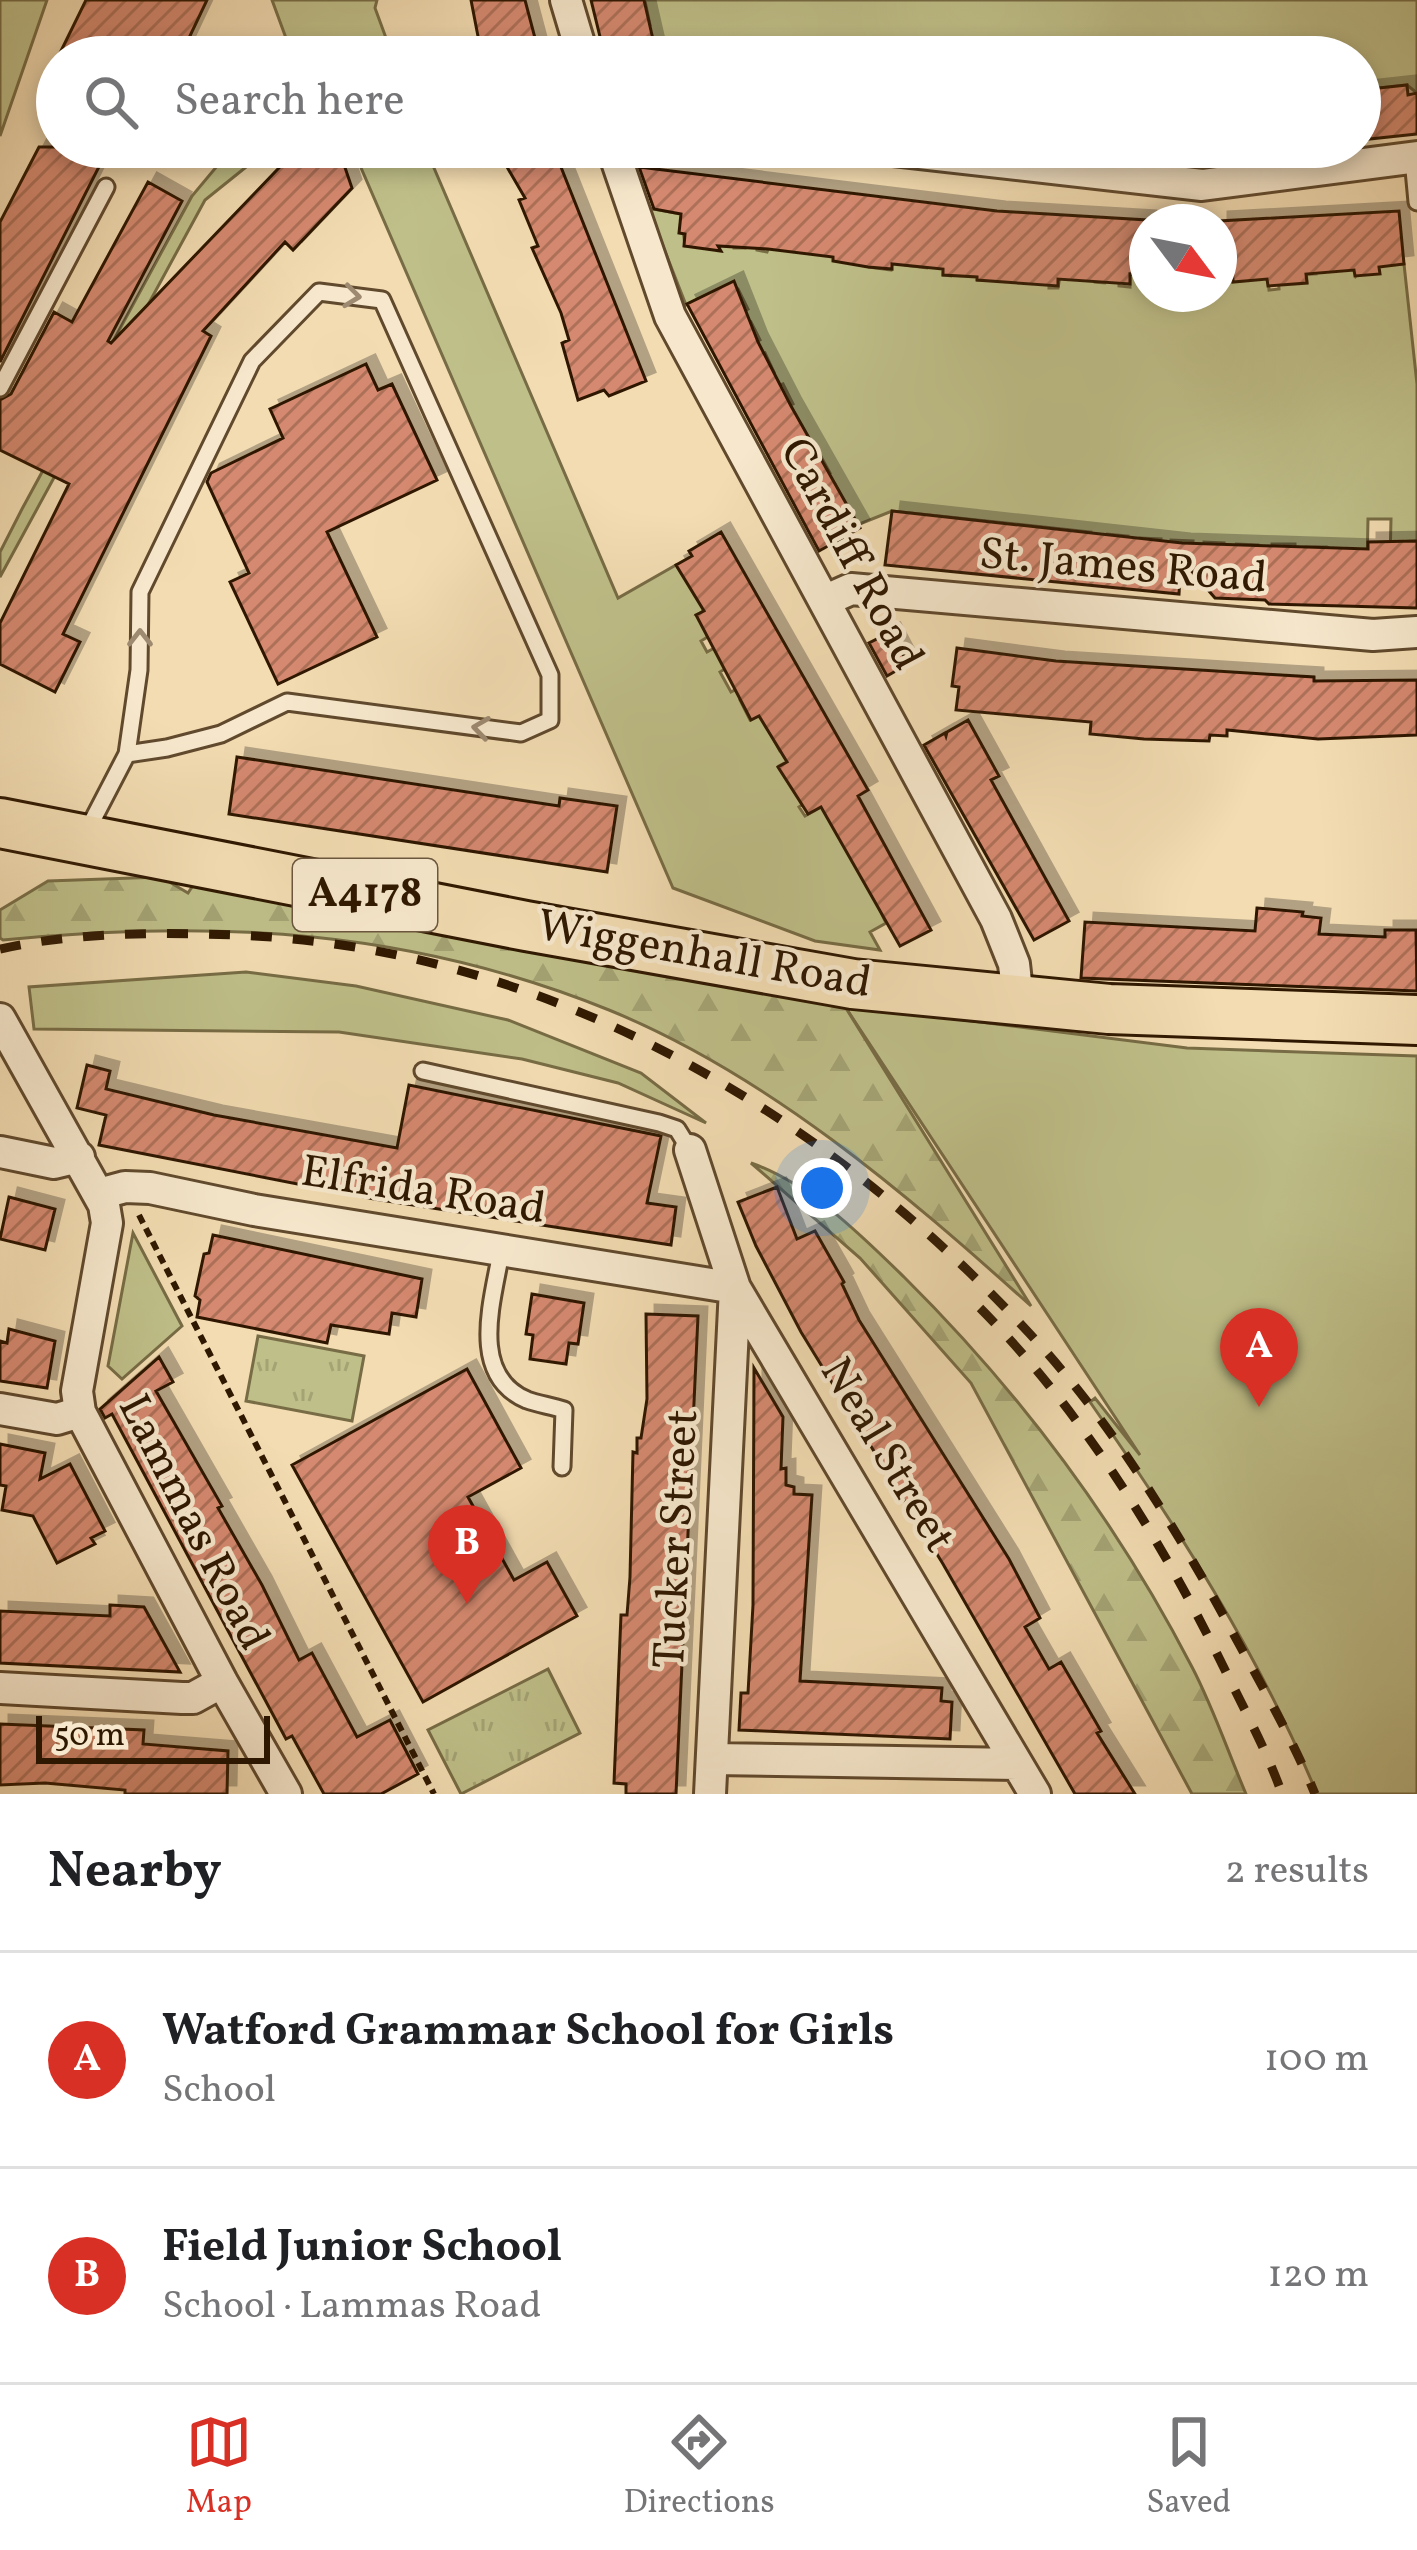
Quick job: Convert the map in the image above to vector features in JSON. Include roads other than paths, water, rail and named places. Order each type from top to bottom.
[{"type":"main road","name":"Wiggenhall Road","points":[[0,823],[526,926],[853,984],[1109,1010],[1417,1019]]},
{"type":"street","points":[[566,0],[577,36]]},
{"type":"street","points":[[1381,162],[1415,158]]},
{"type":"street","name":"Cardiff Road","points":[[618,168],[670,316],[996,919],[1014,964],[1018,1000]]},
{"type":"street","points":[[1052,168],[1202,185],[1336,168]]},
{"type":"street","name":"St. James Road","points":[[824,602],[851,589],[1372,635],[1417,632]]},
{"type":"street","name":"Lammas Road","points":[[0,1019],[79,1157],[112,1191],[77,1391],[80,1412],[286,1794]]},
{"type":"street","name":"Neal Street","points":[[690,1150],[735,1288],[1035,1794]]},
{"type":"street","points":[[0,1152],[54,1163],[79,1157]]},
{"type":"street","name":"Elfrida Road","points":[[112,1191],[151,1188],[254,1210],[735,1288]]},
{"type":"street","name":"Tucker Street","points":[[710,1794],[735,1288]]},
{"type":"street","points":[[0,1409],[56,1419],[80,1412]]},
{"type":"street","points":[[0,1688],[182,1699],[222,1682]]},
{"type":"street","points":[[713,1759],[1017,1764]]},
{"type":"lane","points":[[1415,158],[1417,202]]},
{"type":"lane","points":[[0,388],[106,187]]},
{"type":"lane","points":[[83,839],[127,754],[140,670],[140,592],[252,361],[319,292],[382,300],[550,674],[550,720],[521,733],[287,702],[221,734],[127,754]]},
{"type":"lane","points":[[423,1071],[659,1123],[676,1129],[690,1150]]},
{"type":"lane","points":[[501,1252],[488,1324],[492,1367],[507,1388],[526,1400],[564,1409],[562,1467]]},
{"type":"railway","points":[[0,949],[87,936],[146,934],[234,935],[349,946],[460,970],[568,1007],[671,1055],[769,1112],[862,1179],[949,1253],[1060,1368],[1140,1477],[1189,1554],[1315,1794]]},
{"type":"railway","points":[[980,1308],[1053,1390],[1147,1525],[1225,1670],[1282,1794]]},
{"type":"place","name":"Watford Grammar School for Girls","points":[[1259,1407]]},
{"type":"place","name":"Field Junior School","points":[[467,1604]]}]
